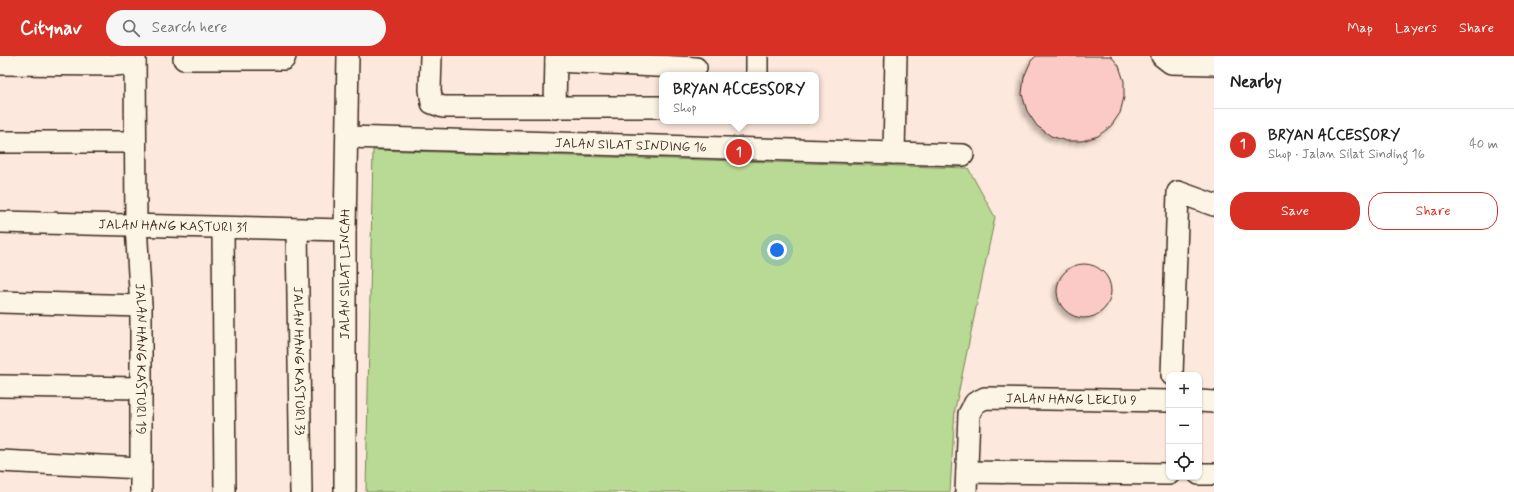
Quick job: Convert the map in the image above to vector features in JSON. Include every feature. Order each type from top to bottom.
[{"type":"street","name":"JALAN SILAT LINCAH","points":[[345,492],[345,230],[348,137],[348,56]]},
{"type":"street","points":[[431,56],[430,90],[432,103],[442,107],[659,107]]},
{"type":"street","points":[[757,56],[757,72]]},
{"type":"street","points":[[894,153],[896,56]]},
{"type":"street","points":[[184,59],[284,57]]},
{"type":"street","points":[[555,108],[556,58],[597,59],[696,66]]},
{"type":"street","points":[[1164,58],[1171,63],[1214,64]]},
{"type":"street","points":[[0,64],[115,65],[135,59]]},
{"type":"street","name":"JALAN HANG KASTURI 19","points":[[135,59],[134,142],[136,226],[141,306],[140,492]]},
{"type":"street","name":"JALAN SILAT SINDING 16","points":[[348,137],[963,155]]},
{"type":"street","points":[[0,142],[134,142]]},
{"type":"street","points":[[1172,372],[1178,192],[1214,205]]},
{"type":"street","name":"JALAN HANG KASTURI 31","points":[[0,222],[345,230]]},
{"type":"street","points":[[223,228],[225,492]]},
{"type":"street","name":"JALAN HANG KASTURI 33","points":[[297,230],[301,492]]},
{"type":"street","points":[[0,302],[141,306]]},
{"type":"street","points":[[0,386],[141,388]]},
{"type":"street","name":"JALAN HANG LEKIU 9","points":[[967,482],[969,414],[975,403],[985,398],[1166,401]]},
{"type":"street","points":[[1202,402],[1214,402]]},
{"type":"street","points":[[0,462],[141,468]]},
{"type":"street","points":[[967,482],[1166,474]]},
{"type":"street","points":[[1202,474],[1214,474]]},
{"type":"green space","points":[[373,150],[968,168],[995,217],[955,409],[950,492],[366,492]]},
{"type":"building","points":[[1036,56],[1111,56],[1119,66],[1124,81],[1124,97],[1120,113],[1111,126],[1098,136],[1082,141],[1066,141],[1051,136],[1037,126],[1027,111],[1022,94],[1024,77],[1031,61]]},
{"type":"building","points":[[1084,264],[1094,266],[1103,272],[1109,281],[1111,291],[1109,301],[1103,310],[1094,316],[1084,318],[1074,316],[1065,310],[1059,301],[1057,291],[1059,281],[1065,272],[1074,266]]},
{"type":"place","name":"BRYAN ACCESSORY","points":[[739,152]]}]
